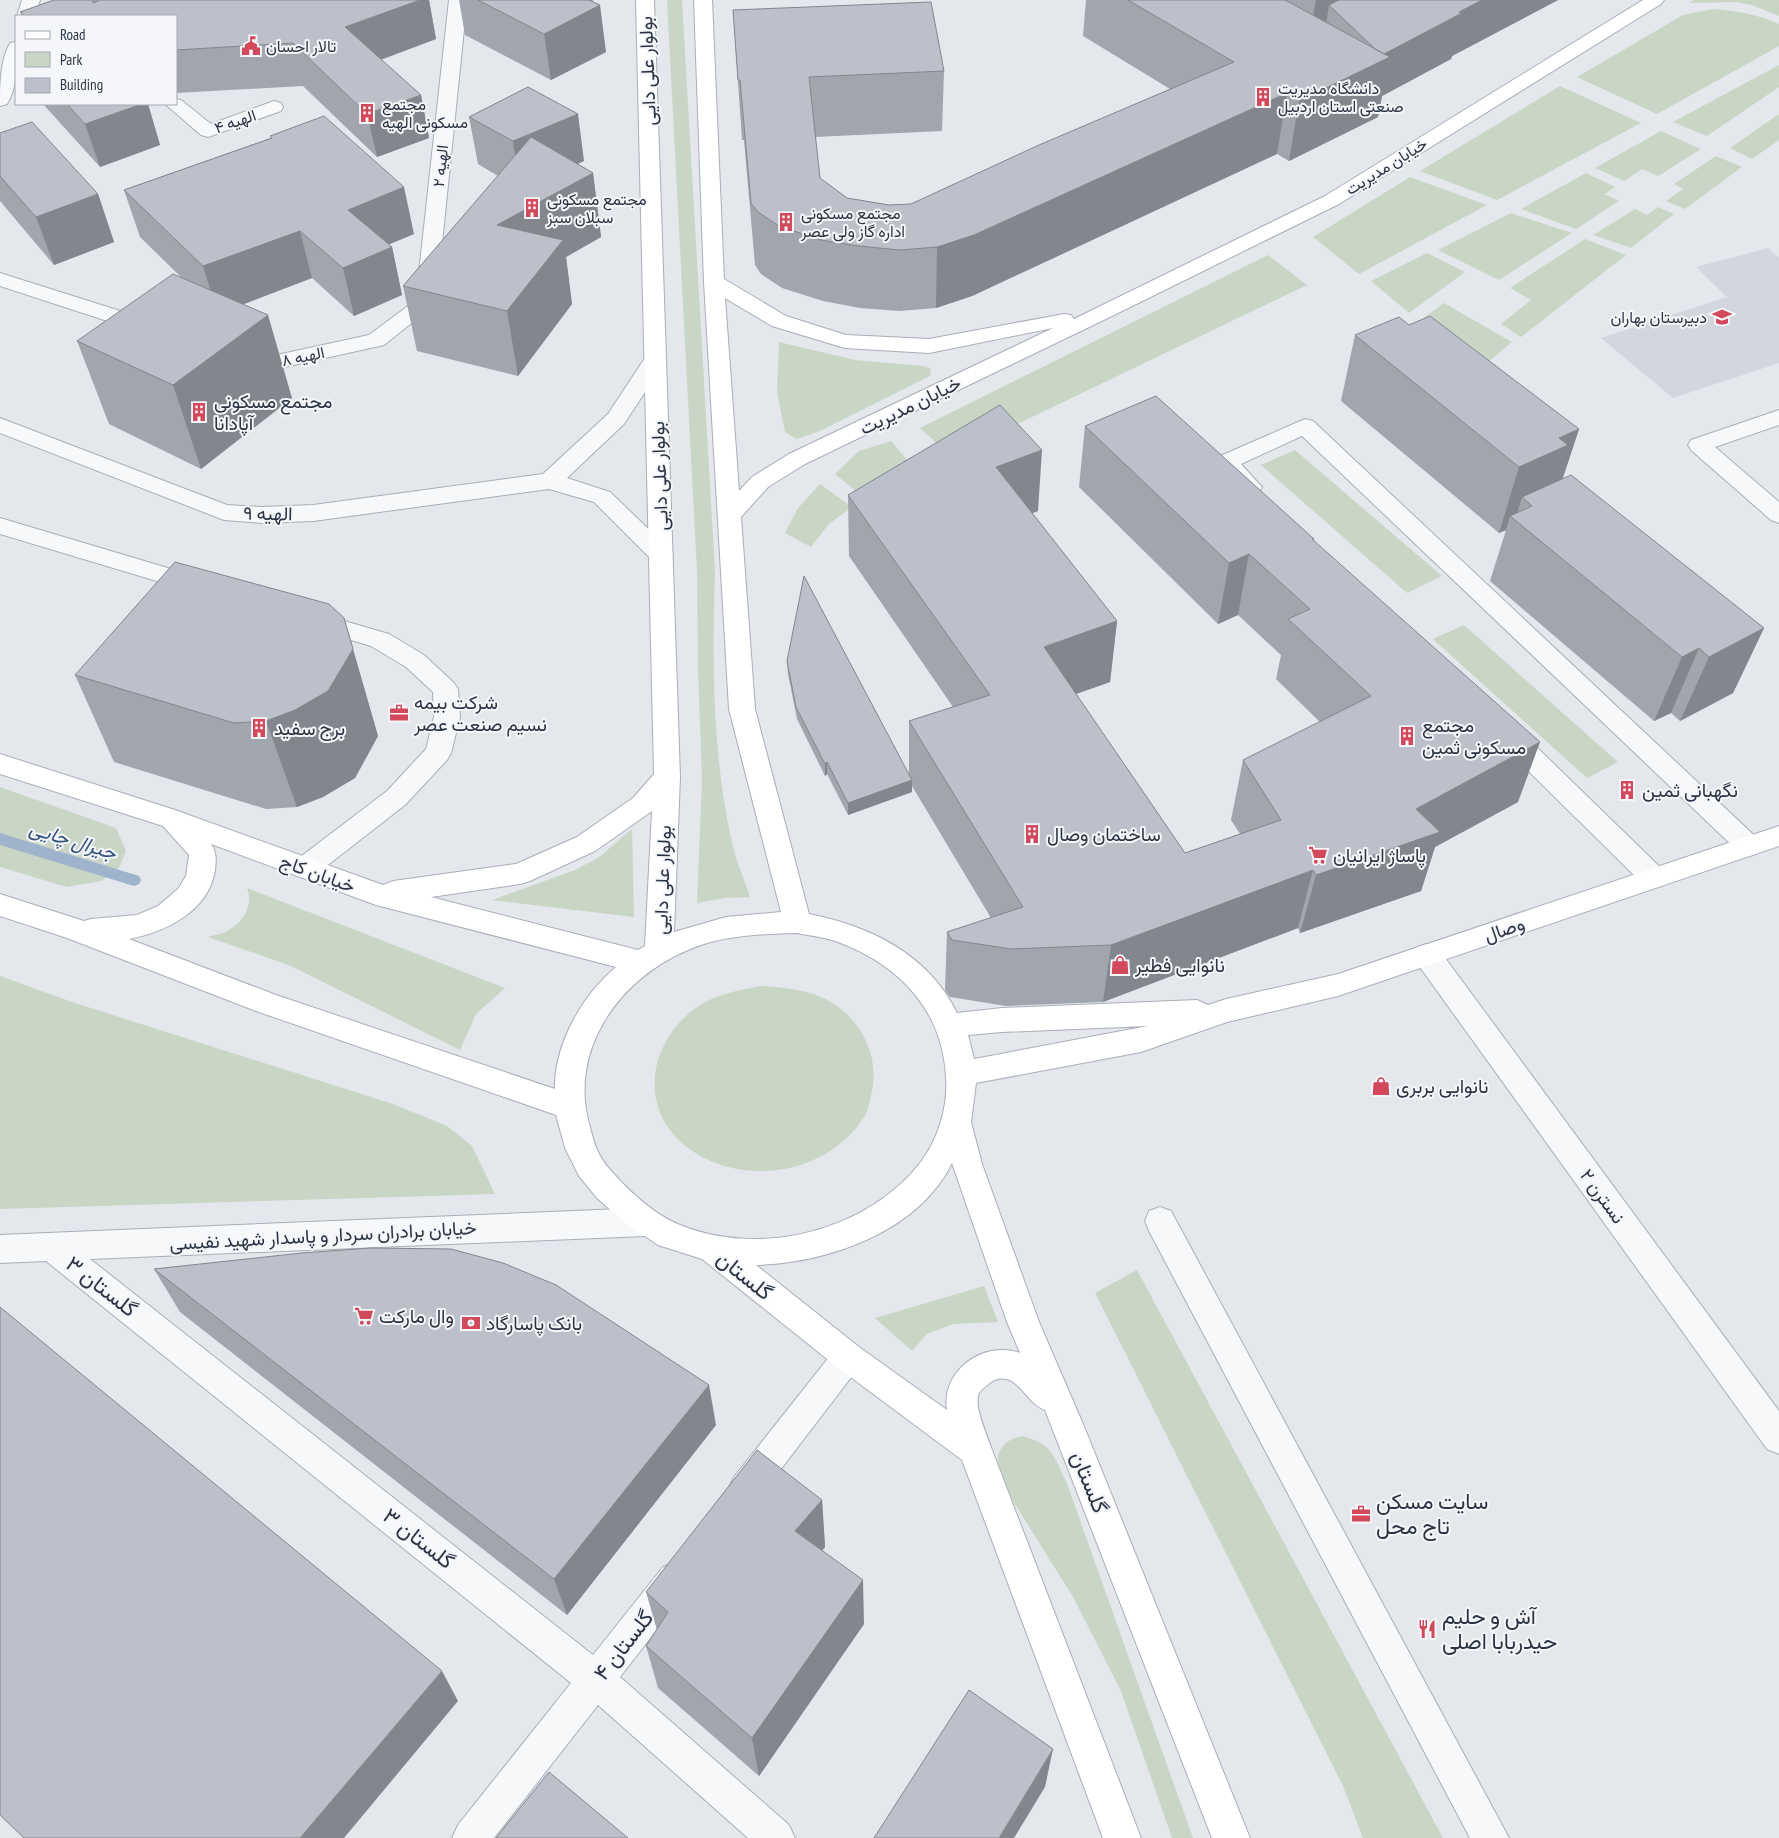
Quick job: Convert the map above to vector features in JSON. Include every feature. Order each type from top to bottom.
[{"type":"main road","name":"بولوار علی دایی","points":[[645,0],[667,777],[650,957]]},
{"type":"main road","points":[[702,0],[714,282],[742,709],[796,922]]},
{"type":"main road","name":"خیابان مدیریت","points":[[728,517],[760,482],[797,459],[1105,312],[1332,200],[1656,0]]},
{"type":"main road","name":"خیابان مدیریت","points":[[714,282],[779,321],[846,341],[929,346],[1105,312]]},
{"type":"main road","name":"خیابان کاج","points":[[0,764],[166,816],[376,894],[650,957]]},
{"type":"main road","points":[[376,894],[412,891],[520,874],[586,844],[642,805],[667,777]]},
{"type":"main road","points":[[77,930],[117,930],[141,926],[165,917],[188,898],[200,877],[203,853],[166,816]]},
{"type":"main road","name":"وصال","points":[[1226,1011],[1338,985],[1654,878],[1770,841]]},
{"type":"main road","points":[[0,905],[77,930],[266,1003],[570,1107]]},
{"type":"main road","points":[[796,922],[846,933],[891,954],[927,986],[951,1025],[962,1073],[957,1123],[932,1171],[891,1212],[836,1240],[774,1252],[711,1248],[676,1237],[645,1222],[607,1190],[582,1151],[570,1107],[570,1074],[578,1042],[594,1012],[615,985],[650,957],[702,932],[748,923],[796,922]]},
{"type":"main road","points":[[951,1025],[1002,1020],[1226,1011]]},
{"type":"main road","points":[[962,1073],[1141,1040],[1226,1011]]},
{"type":"main road","name":"گلستان","points":[[957,1123],[967,1164],[1023,1322],[1067,1424],[1231,1838]]},
{"type":"main road","name":"گلستان","points":[[711,1248],[848,1357],[975,1450]]},
{"type":"main road","points":[[1067,1424],[1033,1376],[1021,1368],[1005,1363],[989,1365],[966,1384],[962,1398],[975,1450],[1122,1838]]},
{"type":"street","points":[[26,15],[31,0]]},
{"type":"street","name":"الهیه ۲","points":[[426,302],[458,0]]},
{"type":"street","points":[[0,100],[15,50]]},
{"type":"street","name":"الهیه ۴","points":[[175,105],[208,131],[274,107]]},
{"type":"street","points":[[0,279],[168,334]]},
{"type":"street","name":"الهیه ۸","points":[[225,352],[262,365],[376,340],[426,302]]},
{"type":"street","points":[[655,360],[616,419],[550,481],[602,497],[661,555]]},
{"type":"street","points":[[1779,417],[1700,445],[1779,515]]},
{"type":"street","name":"الهیه ۹","points":[[0,425],[224,512],[262,515],[313,513],[550,481]]},
{"type":"street","points":[[1268,503],[1226,462],[1305,426],[1770,841]]},
{"type":"street","points":[[0,526],[219,592]]},
{"type":"street","points":[[295,615],[380,640],[415,661],[445,689],[447,717],[438,753],[396,798],[305,868]]},
{"type":"street","points":[[1489,717],[1654,878]]},
{"type":"street","name":"نسترن ۲","points":[[1428,955],[1779,1438]]},
{"type":"street","points":[[1160,1221],[1490,1838]]},
{"type":"street","name":"خیابان برادران سردار و پاسدار شهید نفیسی","points":[[0,1249],[645,1222]]},
{"type":"street","name":"گلستان ۳","points":[[53,1248],[596,1680],[776,1838]]},
{"type":"street","points":[[725,1514],[848,1357]]},
{"type":"street","name":"گلستان ۴","points":[[471,1838],[694,1554]]},
{"type":"shaded area","name":"دبیرستان بهاران","points":[[1768,248],[1779,258],[1779,363],[1673,398],[1601,338],[1727,297],[1696,267]]},
{"type":"green space","points":[[667,0],[682,0],[715,571],[714,675],[717,744],[726,813],[733,847],[750,897],[725,898],[697,903],[702,781],[697,572]]},
{"type":"green space","points":[[1694,0],[1779,0],[1779,16],[1752,5],[1736,2],[1689,3]]},
{"type":"green space","points":[[1713,9],[1747,13],[1779,24],[1779,46],[1657,114],[1577,77],[1683,15]]},
{"type":"green space","points":[[1779,65],[1779,87],[1707,136],[1673,122]]},
{"type":"green space","points":[[1560,86],[1641,123],[1497,200],[1420,171]]},
{"type":"green space","points":[[1779,114],[1779,140],[1752,159],[1730,148]]},
{"type":"green space","points":[[1661,131],[1701,149],[1658,176],[1642,169],[1624,181],[1595,168]]},
{"type":"green space","points":[[1716,156],[1742,167],[1685,209],[1666,201],[1683,189],[1674,184]]},
{"type":"green space","points":[[1586,173],[1615,187],[1605,194],[1619,201],[1576,229],[1521,209]]},
{"type":"green space","points":[[1410,177],[1487,205],[1359,274],[1313,237]]},
{"type":"green space","points":[[1658,207],[1674,214],[1631,248],[1593,235],[1635,209],[1647,215]]},
{"type":"green space","points":[[1511,213],[1572,233],[1499,280],[1438,250]]},
{"type":"green space","points":[[1585,239],[1626,255],[1521,337],[1501,324],[1531,300],[1510,288]]},
{"type":"green space","points":[[1427,253],[1465,272],[1409,313],[1371,281]]},
{"type":"green space","points":[[1268,255],[1307,285],[951,456],[920,428]]},
{"type":"green space","points":[[1444,303],[1512,342],[1480,369],[1421,320]]},
{"type":"green space","points":[[779,342],[855,360],[923,366],[931,369],[930,376],[820,431],[797,439],[785,432],[777,392]]},
{"type":"green space","points":[[891,441],[913,467],[862,496],[835,474],[859,451]]},
{"type":"green space","points":[[1295,450],[1442,576],[1407,593],[1261,465]]},
{"type":"green space","points":[[820,484],[852,507],[829,524],[811,547],[785,533],[798,508]]},
{"type":"green space","points":[[1464,625],[1618,762],[1587,778],[1433,639]]},
{"type":"green space","points":[[0,787],[116,828],[126,851],[119,868],[101,881],[67,887],[0,867]]},
{"type":"green space","points":[[632,829],[634,917],[492,900],[575,870],[598,858]]},
{"type":"green space","points":[[247,888],[505,988],[476,1014],[460,1050],[291,966],[208,937],[233,928],[246,913],[249,901]]},
{"type":"green space","points":[[0,976],[75,1003],[393,1104],[447,1126],[472,1146],[495,1194],[0,1209]]},
{"type":"green space","points":[[761,986],[814,994],[843,1010],[861,1032],[872,1057],[874,1071],[869,1106],[864,1117],[848,1137],[829,1152],[807,1163],[783,1169],[758,1171],[734,1168],[710,1161],[688,1148],[672,1132],[661,1115],[656,1096],[655,1076],[659,1057],[668,1038],[680,1022],[697,1007],[720,996]]},
{"type":"green space","points":[[1137,1270],[1443,1838],[1363,1838],[1343,1786],[1095,1293]]},
{"type":"green space","points":[[984,1286],[998,1322],[953,1324],[927,1334],[912,1351],[875,1318]]},
{"type":"green space","points":[[1022,1436],[1040,1443],[1051,1452],[1066,1481],[1193,1838],[1172,1838],[1121,1691],[1073,1597],[1003,1485],[998,1468],[1001,1448],[1013,1439]]},
{"type":"building","points":[[54,0],[93,0],[93,3],[100,0],[420,0],[345,27],[421,95],[367,114],[293,43],[178,50],[178,15],[24,15],[20,12]]},
{"type":"building","points":[[478,0],[589,0],[600,5],[544,34]]},
{"type":"building","points":[[1128,0],[1285,0],[1390,57],[1299,101],[1287,93],[974,235],[937,247],[900,250],[821,240],[779,226],[758,212],[751,203],[740,80],[738,80],[733,10],[931,2],[944,71],[809,77],[820,178],[847,198],[889,205],[911,204],[1039,145],[1234,62]]},
{"type":"building","points":[[1339,0],[1482,0],[1459,12],[1462,13],[1384,54],[1375,49],[1329,5]]},
{"type":"building","points":[[528,87],[578,114],[513,141],[469,117]]},
{"type":"building","points":[[68,105],[139,105],[85,124]]},
{"type":"building","points":[[324,116],[404,187],[348,210],[392,247],[343,268],[300,231],[203,266],[124,190],[272,138],[270,136]]},
{"type":"building","points":[[32,122],[98,194],[36,217],[0,176],[0,133]]},
{"type":"building","points":[[531,137],[593,173],[497,225],[563,240],[507,311],[403,286]]},
{"type":"building","points":[[173,274],[268,315],[173,385],[77,341]]},
{"type":"building","points":[[1430,316],[1579,429],[1559,438],[1568,445],[1519,467],[1355,335],[1399,317],[1409,325]]},
{"type":"building","points":[[1156,396],[1314,539],[1312,539],[1540,742],[1416,809],[1440,832],[1316,875],[1313,870],[1111,945],[1011,949],[952,940],[947,932],[1023,907],[909,721],[990,695],[848,495],[1000,405],[1042,450],[996,467],[1117,621],[1044,647],[1185,853],[1281,820],[1243,760],[1371,696],[1288,619],[1310,609],[1249,554],[1229,563],[1085,426]]},
{"type":"building","points":[[1571,475],[1764,628],[1709,657],[1699,648],[1682,657],[1510,516],[1532,506],[1522,497]]},
{"type":"building","points":[[175,562],[329,604],[344,618],[353,649],[328,691],[295,710],[266,721],[234,723],[75,675]]},
{"type":"building","points":[[804,576],[912,780],[848,803],[827,762],[825,764],[796,707],[787,661]]},
{"type":"building","points":[[371,1248],[451,1249],[503,1263],[556,1285],[709,1385],[554,1579],[154,1269],[302,1253]]},
{"type":"building","points":[[0,1307],[442,1671],[300,1838],[24,1838],[0,1815]]},
{"type":"building","points":[[757,1450],[822,1500],[795,1531],[863,1580],[752,1738],[646,1646],[668,1612],[646,1592]]},
{"type":"building","points":[[969,1690],[1053,1749],[999,1838],[874,1838]]},
{"type":"building","points":[[549,1772],[628,1838],[496,1838]]},
{"type":"waterway","name":"جیرال چایی","points":[[0,839],[134,880]]},
{"type":"place","name":"تالار احسان","points":[[251,46]]},
{"type":"place","name":"دانشگاه مدیریت صنعتی استان اردبیل","points":[[1263,97]]},
{"type":"place","name":"مجتمع مسکونی الهیه","points":[[367,113]]},
{"type":"place","name":"مجتمع مسکونی سبلان سبز","points":[[532,208]]},
{"type":"place","name":"مجتمع مسکونی اداره گاز ولی عصر","points":[[786,222]]},
{"type":"place","name":"دبیرستان بهاران","points":[[1722,317]]},
{"type":"place","name":"مجتمع مسکونی آپادانا","points":[[199,412]]},
{"type":"place","name":"شرکت بیمه نسیم صنعت عصر","points":[[399,713]]},
{"type":"place","name":"برج سفید","points":[[259,728]]},
{"type":"place","name":"مجتمع مسکونی ثمین","points":[[1407,736]]},
{"type":"place","name":"نگهبانی ثمین","points":[[1627,790]]},
{"type":"place","name":"ساختمان وصال","points":[[1032,834]]},
{"type":"place","name":"پاساژ ایرانیان","points":[[1318,855]]},
{"type":"place","name":"نانوایی فطیر","points":[[1120,965]]},
{"type":"place","name":"نانوایی بربری","points":[[1381,1086]]},
{"type":"place","name":"وال مارکت","points":[[364,1316]]},
{"type":"place","name":"بانک پاسارگاد","points":[[471,1323]]},
{"type":"place","name":"سایت مسکن تاج محل","points":[[1361,1514]]},
{"type":"place","name":"آش و حلیم حیدربابا اصلی","points":[[1427,1629]]}]
